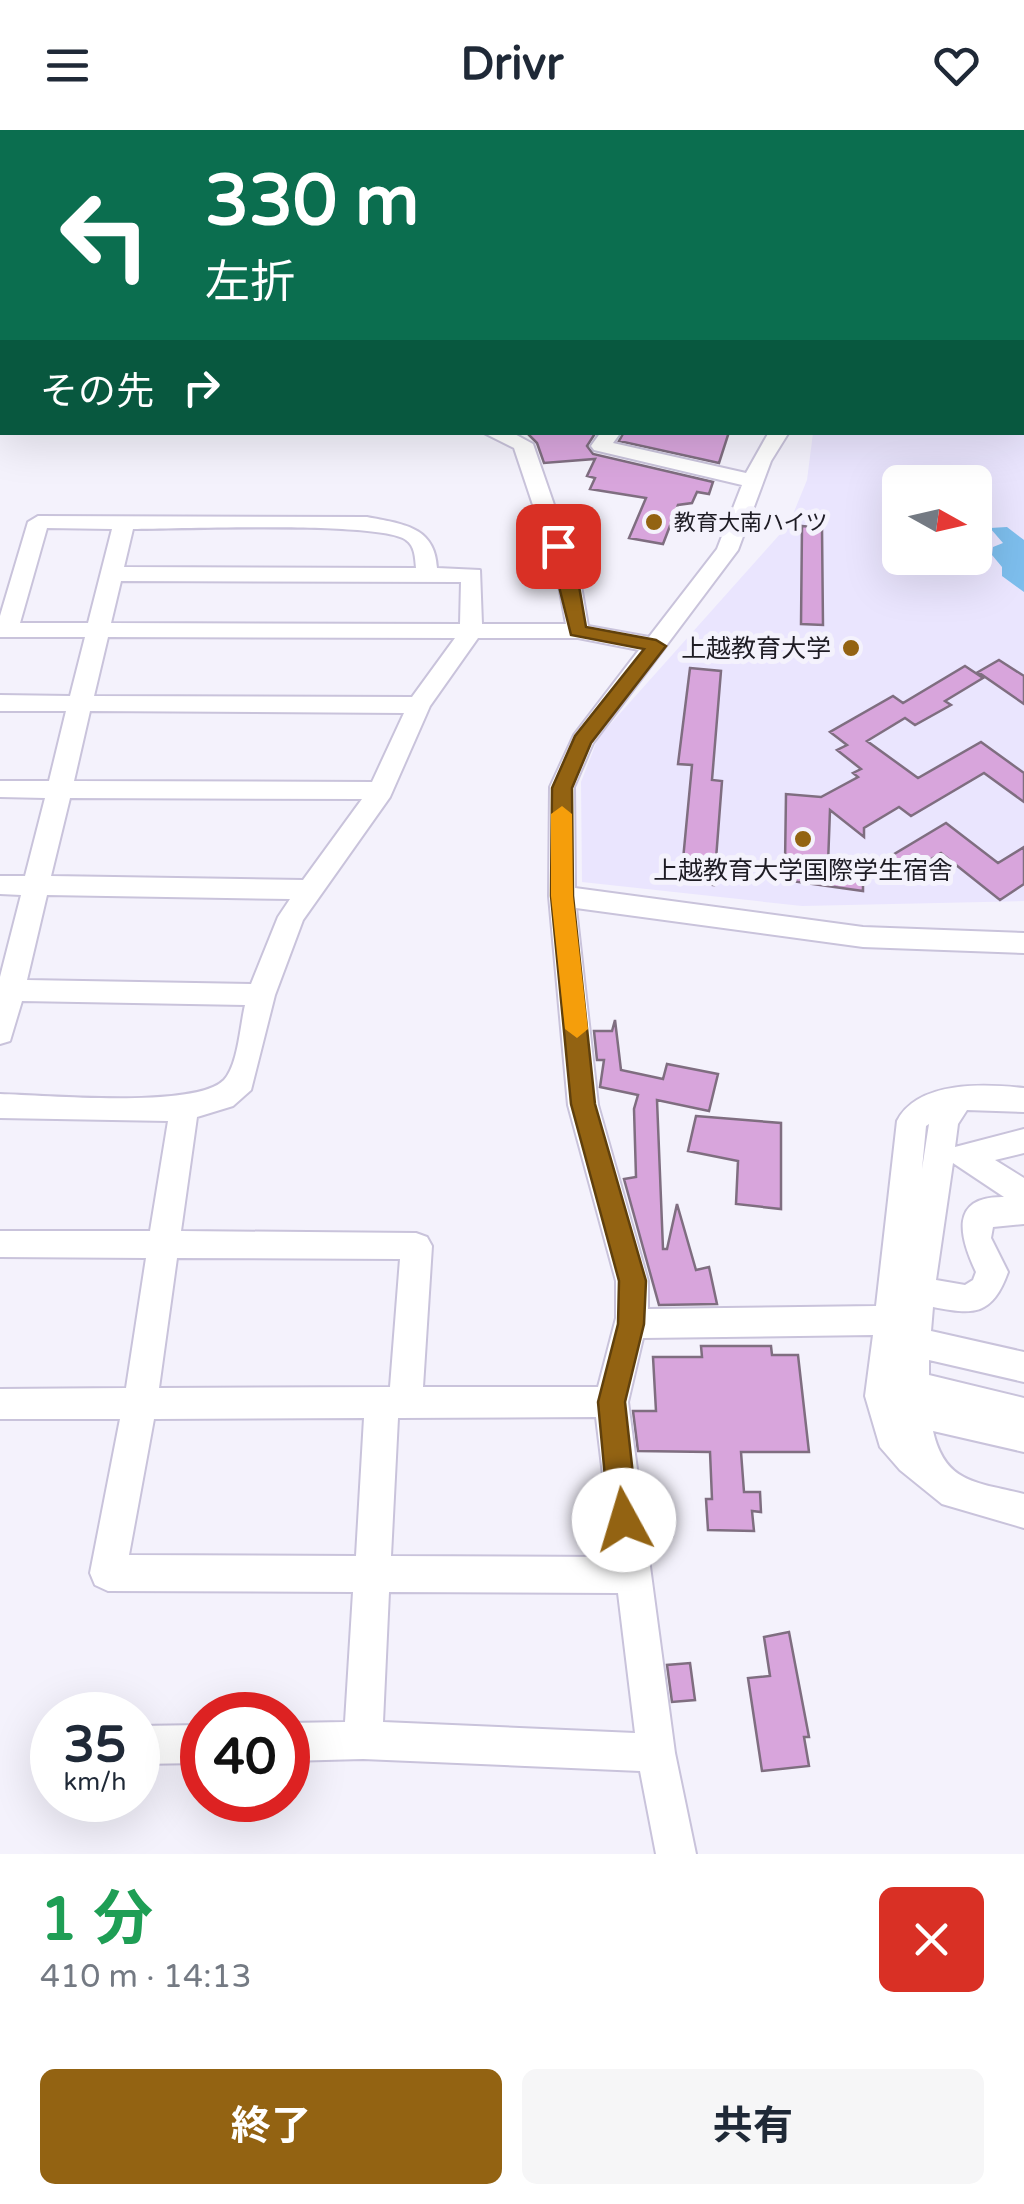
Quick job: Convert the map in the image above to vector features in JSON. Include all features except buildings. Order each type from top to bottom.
[{"type":"street","points":[[500,435],[523,444],[569,580],[578,631]]},
{"type":"street","points":[[609,435],[601,446],[753,481]]},
{"type":"street","points":[[676,1854],[656,1753],[630,1575],[611,1402],[631,1324],[632,1281],[583,1104],[562,896],[562,788],[582,741],[726,550],[753,481],[777,435]]},
{"type":"street","points":[[427,575],[427,550],[422,540],[367,523],[38,522],[3,630],[578,631],[656,646]]},
{"type":"street","points":[[0,1034],[5,990],[36,885],[124,523]]},
{"type":"street","points":[[0,1106],[184,1110],[223,1098],[241,1082],[261,996],[292,917],[381,790],[418,705],[471,632],[472,575],[112,574]]},
{"type":"street","points":[[0,704],[418,705]]},
{"type":"street","points":[[0,789],[381,790]]},
{"type":"street","points":[[0,885],[312,890]]},
{"type":"street","points":[[562,896],[745,924],[863,937],[1024,944]]},
{"type":"street","points":[[5,990],[261,996]]},
{"type":"street","points":[[1022,1098],[957,1101],[925,1108],[912,1121],[898,1333],[882,1396],[892,1436],[912,1460],[954,1492],[1024,1511]]},
{"type":"street","points":[[928,1470],[918,1448],[898,1333],[921,1291],[944,1124],[957,1101]]},
{"type":"street","points":[[184,1110],[140,1403],[108,1572],[630,1575]]},
{"type":"street","points":[[1024,1141],[964,1156],[1024,1194]]},
{"type":"street","points":[[921,1291],[968,1300],[986,1289],[992,1272],[976,1238],[978,1220],[992,1210],[1024,1211]]},
{"type":"street","points":[[0,1244],[416,1246],[372,1574],[363,1740]]},
{"type":"street","points":[[631,1324],[898,1333],[1024,1367]]},
{"type":"street","points":[[911,1398],[975,1414],[1024,1436]]},
{"type":"street","points":[[0,1404],[611,1402]]},
{"type":"street","points":[[975,1414],[1024,1413]]},
{"type":"street","points":[[310,1741],[363,1740],[656,1753]]},
{"type":"shaded area","name":"上越教育大学","points":[[813,435],[1024,435],[1024,901],[802,906],[582,882],[581,782],[598,738],[789,524],[807,480]]},
{"type":"water","points":[[1007,527],[1024,540],[1024,592],[1002,576],[1002,567],[992,555],[993,547],[1003,543],[992,528]]},
{"type":"slow traffic","points":[[562,814],[562,896],[577,1029]]},
{"type":"place","name":"教育大南ハイツ","points":[[654,522]]},
{"type":"place","name":"上越教育大学","points":[[851,648]]},
{"type":"place","name":"上越教育大学国際学生宿舎","points":[[803,839]]},
{"type":"route","points":[[558,546],[578,631],[656,646],[582,741],[562,788],[562,896],[583,1104],[632,1281],[631,1324],[611,1402],[624,1520]]}]
